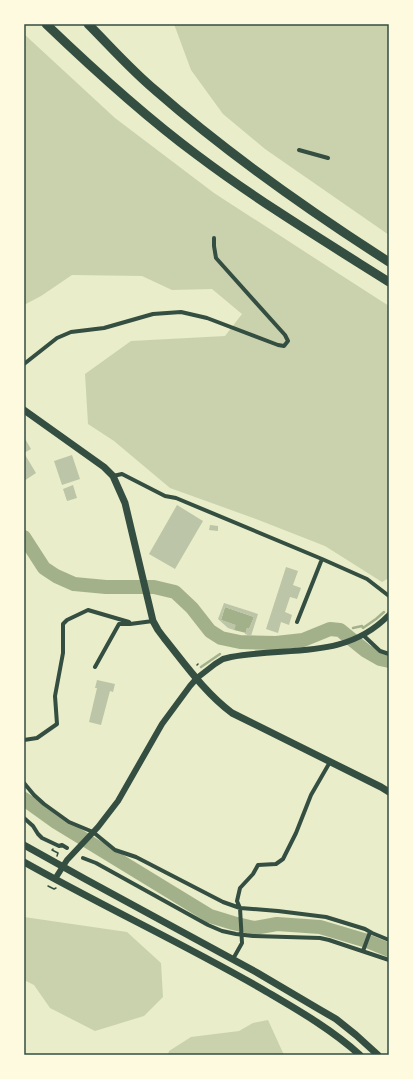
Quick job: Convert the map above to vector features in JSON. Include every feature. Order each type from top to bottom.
[{"type":"highway","points":[[46,24],[85,62],[134,106],[197,155],[272,209],[389,282]]},
{"type":"highway","points":[[88,24],[154,90],[204,131],[287,194],[343,233],[389,262]]},
{"type":"main road","points":[[24,410],[104,467],[113,476],[125,503],[153,621],[164,638],[208,691],[232,713],[389,792]]},
{"type":"main road","points":[[24,845],[232,959],[336,1019],[378,1055]]},
{"type":"main road","points":[[24,862],[165,936],[250,983],[331,1031],[360,1055]]},
{"type":"street","points":[[299,150],[328,158]]},
{"type":"street","points":[[24,364],[58,338],[71,332],[104,328],[153,314],[182,312],[207,318],[284,346],[288,341],[285,335],[216,258],[214,238]]},
{"type":"street","points":[[113,476],[122,474],[166,496],[176,498],[322,559],[367,579],[389,596]]},
{"type":"street","points":[[297,622],[322,559]]},
{"type":"street","points":[[24,740],[37,738],[57,724],[54,696],[63,653],[63,624],[67,620],[88,610],[129,622],[130,624]]},
{"type":"street","points":[[55,879],[75,851],[108,815],[118,801],[164,721],[196,678],[215,664],[231,656],[324,648],[349,642],[380,623],[389,615]]},
{"type":"street","points":[[95,667],[119,624],[153,621]]},
{"type":"street","points":[[362,635],[380,650],[389,654]]},
{"type":"street","points":[[232,959],[242,943],[240,909],[238,901],[240,888],[253,874],[258,865],[276,864],[283,859],[296,834],[311,795],[330,761]]},
{"type":"street","points":[[24,783],[39,800],[66,820],[92,833],[111,848],[134,857],[240,909],[278,911],[326,917],[364,929],[370,933],[389,940]]},
{"type":"street","points":[[24,818],[33,826],[39,836],[59,846],[62,845],[67,848]]},
{"type":"street","points":[[83,858],[96,863],[208,925],[222,930],[241,934],[325,939],[389,960]]},
{"type":"street","points":[[363,951],[370,933]]},
{"type":"path","points":[[48,886],[54,889]]},
{"type":"shaded area","points":[[174,24],[389,24],[389,235],[265,149],[223,114],[191,70]]},
{"type":"shaded area","points":[[24,34],[115,118],[214,193],[389,306],[389,578],[382,582],[325,546],[170,488],[114,441],[88,424],[85,374],[131,341],[225,336],[242,314],[212,289],[172,290],[142,276],[72,275],[41,296],[24,305]]},
{"type":"shaded area","points":[[225,607],[254,617],[249,629],[247,628],[246,633],[234,630],[235,625],[221,620]]},
{"type":"shaded area","points":[[24,917],[127,932],[161,963],[163,997],[144,1016],[95,1031],[50,1008],[34,985],[24,980]]},
{"type":"shaded area","points":[[268,1020],[284,1055],[168,1055],[169,1051],[191,1037],[239,1031],[253,1023]]},
{"type":"building","points":[[24,437],[31,449],[24,453]]},
{"type":"building","points":[[24,453],[36,473],[24,481]]},
{"type":"building","points":[[72,455],[80,479],[62,485],[54,461]]},
{"type":"building","points":[[73,485],[77,498],[67,501],[63,489]]},
{"type":"building","points":[[177,505],[203,521],[175,569],[149,554]]},
{"type":"building","points":[[210,525],[218,526],[218,531],[209,530]]},
{"type":"building","points":[[286,567],[298,571],[293,585],[301,588],[297,599],[290,597],[285,612],[292,615],[289,625],[281,622],[278,633],[266,629]]},
{"type":"building","points":[[224,603],[258,614],[251,636],[245,634],[254,617],[225,607],[221,620],[236,625],[234,630],[228,628],[218,619]]},
{"type":"building","points":[[97,680],[115,684],[113,692],[110,691],[101,725],[89,722],[97,688],[95,688]]},
{"type":"waterway","points":[[24,537],[44,568],[56,576],[74,584],[106,587],[154,587],[175,592],[192,608],[210,631],[221,638],[240,642],[276,643],[303,640],[330,629],[340,630],[366,651],[380,659],[389,661]]},
{"type":"waterway","points":[[353,628],[362,626],[363,628],[384,612]]},
{"type":"waterway","points":[[201,667],[220,654]]},
{"type":"waterway","points":[[24,799],[56,822],[210,916],[254,928],[277,924],[320,927],[367,941],[389,950]]}]
